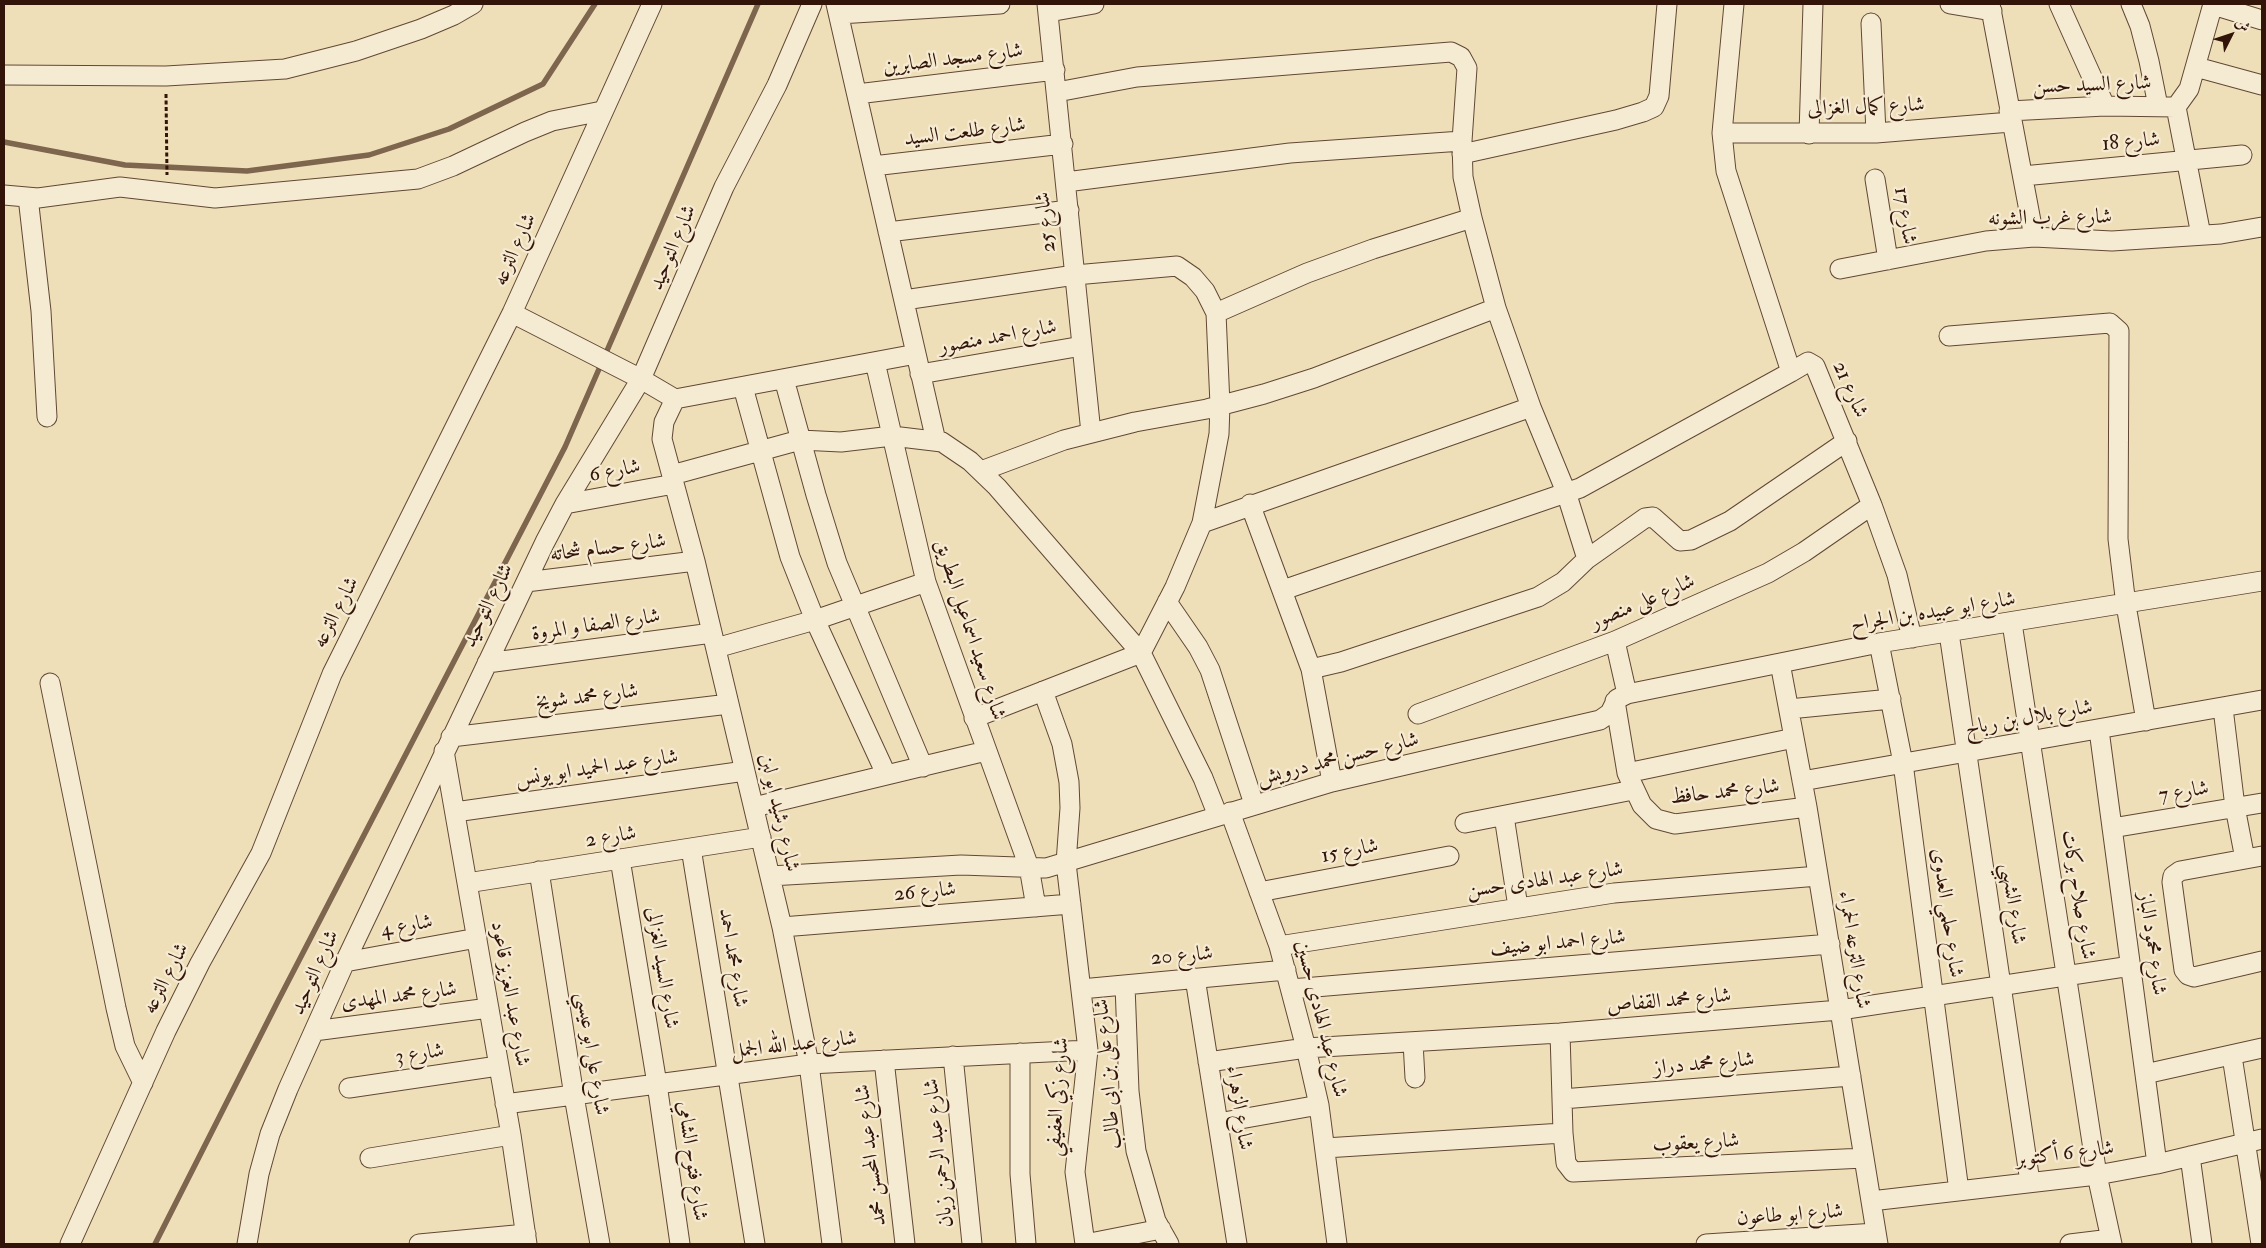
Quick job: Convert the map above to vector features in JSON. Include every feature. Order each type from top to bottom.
[{"type":"street","points":[[4,75],[166,76],[285,69],[356,51],[412,32],[454,15],[473,4]]},
{"type":"street","name":"شارع الترعه","points":[[70,1244],[200,962],[262,853],[332,674],[512,313],[652,4]]},
{"type":"street","name":"شارع التوحيد","points":[[246,1244],[259,1174],[270,1134],[345,962],[447,744],[565,504],[641,379],[724,187],[777,85],[812,4]]},
{"type":"street","points":[[936,441],[837,9],[1000,4]]},
{"type":"street","points":[[1048,7],[1094,4]]},
{"type":"street","points":[[1066,182],[1290,153],[1462,148],[1616,120],[1644,112],[1654,106],[1659,96],[1666,4]]},
{"type":"street","points":[[1734,4],[1722,133],[1726,171],[1791,372]]},
{"type":"street","points":[[1809,134],[1814,4]]},
{"type":"street","points":[[1950,4],[1991,7],[2010,117],[2034,237]]},
{"type":"street","points":[[2059,4],[2105,106]]},
{"type":"street","points":[[2131,4],[2140,26],[2149,61],[2186,161],[2201,235]]},
{"type":"street","points":[[2167,106],[2185,96],[2196,67],[2213,4],[2262,20]]},
{"type":"street","name":"شارع 25","points":[[1048,7],[1091,433]]},
{"type":"street","points":[[1871,23],[1876,133]]},
{"type":"street","points":[[1057,92],[1137,77],[1451,52],[1461,57],[1467,68],[1462,148],[1463,177],[1472,218],[1496,308],[1531,407],[1566,492],[1587,559]]},
{"type":"street","points":[[2196,67],[2262,85]]},
{"type":"street","name":"شارع مسجد الصابرين","points":[[857,94],[1055,70]]},
{"type":"street","name":"شارع السيد حسن","points":[[2010,117],[2105,106],[2167,106]]},
{"type":"street","points":[[4,195],[28,197],[68,195],[120,187],[215,198],[418,179],[453,166],[525,132],[552,122],[602,111]]},
{"type":"street","name":"شارع كمال الغزالى","points":[[1722,133],[1876,133],[2010,117]]},
{"type":"street","name":"شارع طلعت السيد","points":[[873,166],[1062,144]]},
{"type":"street","name":"شارع 18","points":[[2023,176],[2242,155]]},
{"type":"street","name":"شارع 17","points":[[1875,179],[1888,260]]},
{"type":"street","points":[[28,197],[41,311],[47,417]]},
{"type":"street","points":[[888,232],[1069,210]]},
{"type":"street","points":[[1216,313],[1307,273],[1373,248],[1472,218]]},
{"type":"street","name":"شارع غرب الشونه","points":[[1840,269],[1986,242],[2034,237],[2112,241],[2201,235],[2262,227]]},
{"type":"street","points":[[904,300],[1075,275],[1177,266],[1193,278],[1205,291],[1216,313],[1220,405],[1219,434],[1202,523],[1167,602],[1141,653],[974,718]]},
{"type":"street","points":[[981,471],[1064,440],[1135,422],[1264,394],[1314,378],[1496,308]]},
{"type":"street","points":[[512,313],[641,379],[675,399],[916,354]]},
{"type":"street","points":[[1950,336],[2110,324],[2119,331],[2118,539],[2126,604],[2146,721]]},
{"type":"street","name":"شارع احمد منصور","points":[[920,374],[1082,346]]},
{"type":"street","name":"شارع سعيد اسماعيل البطريق","points":[[875,362],[926,582],[1029,867],[1036,907]]},
{"type":"street","name":"شارع 21","points":[[1282,590],[1580,488],[1808,362],[1814,364],[1872,505],[1897,575],[1912,638]]},
{"type":"street","points":[[784,378],[826,530],[855,606],[923,767]]},
{"type":"street","points":[[743,387],[790,557],[815,620],[886,774]]},
{"type":"street","name":"شارع رشيد ابو لبن","points":[[675,399],[662,429],[782,927],[809,1064],[832,1244]]},
{"type":"street","points":[[1202,523],[1250,504],[1531,407]]},
{"type":"street","name":"شارع 6","points":[[565,504],[673,479],[759,450],[800,440],[840,442],[892,436],[936,441]]},
{"type":"street","name":"شارع عبد الهادى حسين","points":[[936,441],[942,442],[981,471],[1035,530],[1141,653],[1203,778],[1224,814],[1259,892],[1279,946],[1291,989],[1319,1105],[1337,1244]]},
{"type":"street","points":[[1311,669],[1341,662],[1538,597],[1563,582],[1587,559],[1645,518],[1653,516],[1680,541],[1691,540],[1730,521],[1846,441]]},
{"type":"street","points":[[1250,504],[1311,669],[1332,782]]},
{"type":"street","name":"شارع على منصور","points":[[1418,714],[1616,641],[1768,573],[1804,552],[1872,505]]},
{"type":"street","name":"شارع حسام شحاته","points":[[526,582],[695,561]]},
{"type":"street","name":"شارع ابو عبيده بن الجراح","points":[[1621,698],[1780,663],[1912,638],[2262,581]]},
{"type":"street","name":"شارع الصفا و المروة","points":[[487,663],[714,641],[815,620],[926,582]]},
{"type":"street","points":[[1167,602],[1198,647],[1210,670],[1254,804]]},
{"type":"street","name":"شارع صلاح بركات","points":[[2012,623],[2097,1175],[2112,1242]]},
{"type":"street","name":"شارع الشهبي","points":[[1949,633],[2030,1182]]},
{"type":"street","name":"شارع محمد حافظ","points":[[1616,641],[1630,782],[1649,813],[1656,819],[1675,824],[1807,807]]},
{"type":"street","name":"شارع حلمي العدوى","points":[[1880,644],[1903,764],[1959,1191]]},
{"type":"street","name":"شارع الترعه الحمراء","points":[[1780,663],[1807,807],[1877,1239]]},
{"type":"street","points":[[50,683],[116,1008],[125,1046],[143,1083]]},
{"type":"street","name":"شارع زكي العفيفي","points":[[1043,691],[1062,744],[1069,782],[1070,808],[1066,863],[1088,1050],[1075,1172],[1085,1244]]},
{"type":"street","name":"شارع حسن محمد درويش","points":[[770,876],[961,865],[1046,868],[1332,782],[1600,720],[1610,713],[1621,698]]},
{"type":"street","points":[[1789,709],[1891,699]]},
{"type":"street","name":"شارع بلال بن رباح","points":[[1802,781],[2262,700]]},
{"type":"street","name":"شارع محمد شويخ","points":[[447,744],[729,704]]},
{"type":"street","points":[[2223,708],[2235,807],[2254,857],[2178,872],[2173,876],[2172,884],[2184,970],[2188,975],[2194,977],[2262,961]]},
{"type":"street","name":"شارع محمود الباز","points":[[2099,730],[2157,1164]]},
{"type":"street","points":[[1465,823],[1504,816],[1794,738]]},
{"type":"street","name":"شارع عبد العزيز قاعود","points":[[447,744],[455,812],[511,1135],[526,1239]]},
{"type":"street","points":[[754,807],[986,751]]},
{"type":"street","name":"شارع عبد الحميد ابو يونس","points":[[455,812],[745,771]]},
{"type":"street","name":"شارع 7","points":[[2112,828],[2262,803]]},
{"type":"street","points":[[1504,816],[1518,907]]},
{"type":"street","name":"شارع 2","points":[[468,883],[761,837]]},
{"type":"street","name":"شارع محمد احمد","points":[[691,848],[729,1074]]},
{"type":"street","name":"شارع 15","points":[[1259,892],[1449,856]]},
{"type":"street","name":"شارع السيد الغزالى","points":[[620,859],[657,1084]]},
{"type":"street","name":"شارع على ابو عيسي","points":[[539,871],[574,1096],[600,1244]]},
{"type":"street","name":"شارع عبد الهادى حسن","points":[[1279,946],[1518,907],[1652,889],[1818,876]]},
{"type":"street","name":"شارع 26","points":[[782,927],[1071,904]]},
{"type":"street","name":"شارع 4","points":[[345,962],[477,938]]},
{"type":"street","name":"شارع احمد ابو ضيف","points":[[1291,989],[1830,944]]},
{"type":"street","name":"شارع محمد القفاص","points":[[1208,1062],[1306,1048],[1560,1033],[1840,1010],[2131,966]]},
{"type":"street","name":"شارع 20","points":[[1081,989],[1286,970]]},
{"type":"street","name":"شارع الزهراء","points":[[1195,978],[1237,1244]]},
{"type":"street","name":"شارع على بن ابى طالب","points":[[1125,985],[1129,1091],[1136,1152],[1156,1221],[1165,1237]]},
{"type":"street","name":"شارع محمد المهدى","points":[[314,1031],[489,1008]]},
{"type":"street","points":[[1325,1148],[1563,1133],[1560,1033]]},
{"type":"street","points":[[1413,1042],[1415,1078]]},
{"type":"street","points":[[2146,1074],[2262,1048]]},
{"type":"street","name":"شارع عبد الله الجمل","points":[[505,1104],[809,1064],[1088,1050]]},
{"type":"street","points":[[1020,1053],[1020,1174],[1026,1244]]},
{"type":"street","name":"شارع عبد الرحمن زيان","points":[[953,1056],[972,1244]]},
{"type":"street","points":[[2232,1056],[2254,1141],[2261,1244]]},
{"type":"street","name":"شارع عبد المحسن محمد","points":[[884,1060],[906,1244]]},
{"type":"street","name":"شارع 3","points":[[349,1088],[498,1066]]},
{"type":"street","points":[[729,1074],[755,1244]]},
{"type":"street","name":"شارع محمد دراز","points":[[1562,1099],[1850,1076]]},
{"type":"street","name":"شارع فتوح الشامي","points":[[657,1084],[680,1244]]},
{"type":"street","points":[[1218,1123],[1319,1105]]},
{"type":"street","name":"شارع يعقوب","points":[[1563,1133],[1566,1163],[1573,1172],[1864,1158]]},
{"type":"street","points":[[370,1158],[511,1135]]},
{"type":"street","name":"شارع 6 أكتوبر","points":[[1871,1201],[2097,1175],[2157,1164],[2254,1141]]},
{"type":"street","points":[[2190,1156],[2202,1244]]},
{"type":"street","points":[[1085,1244],[1165,1237]]},
{"type":"street","points":[[420,1244],[526,1239]]},
{"type":"street","name":"شارع ابو طاعون","points":[[1706,1244],[1877,1239]]},
{"type":"street","points":[[2070,1244],[2112,1242]]},
{"type":"path","points":[[166,76],[167,174]]},
{"type":"waterway","points":[[4,142],[125,165],[247,171],[369,155],[449,129],[543,84],[595,4]]},
{"type":"waterway","points":[[155,1244],[278,1001],[565,447],[758,4]]}]
